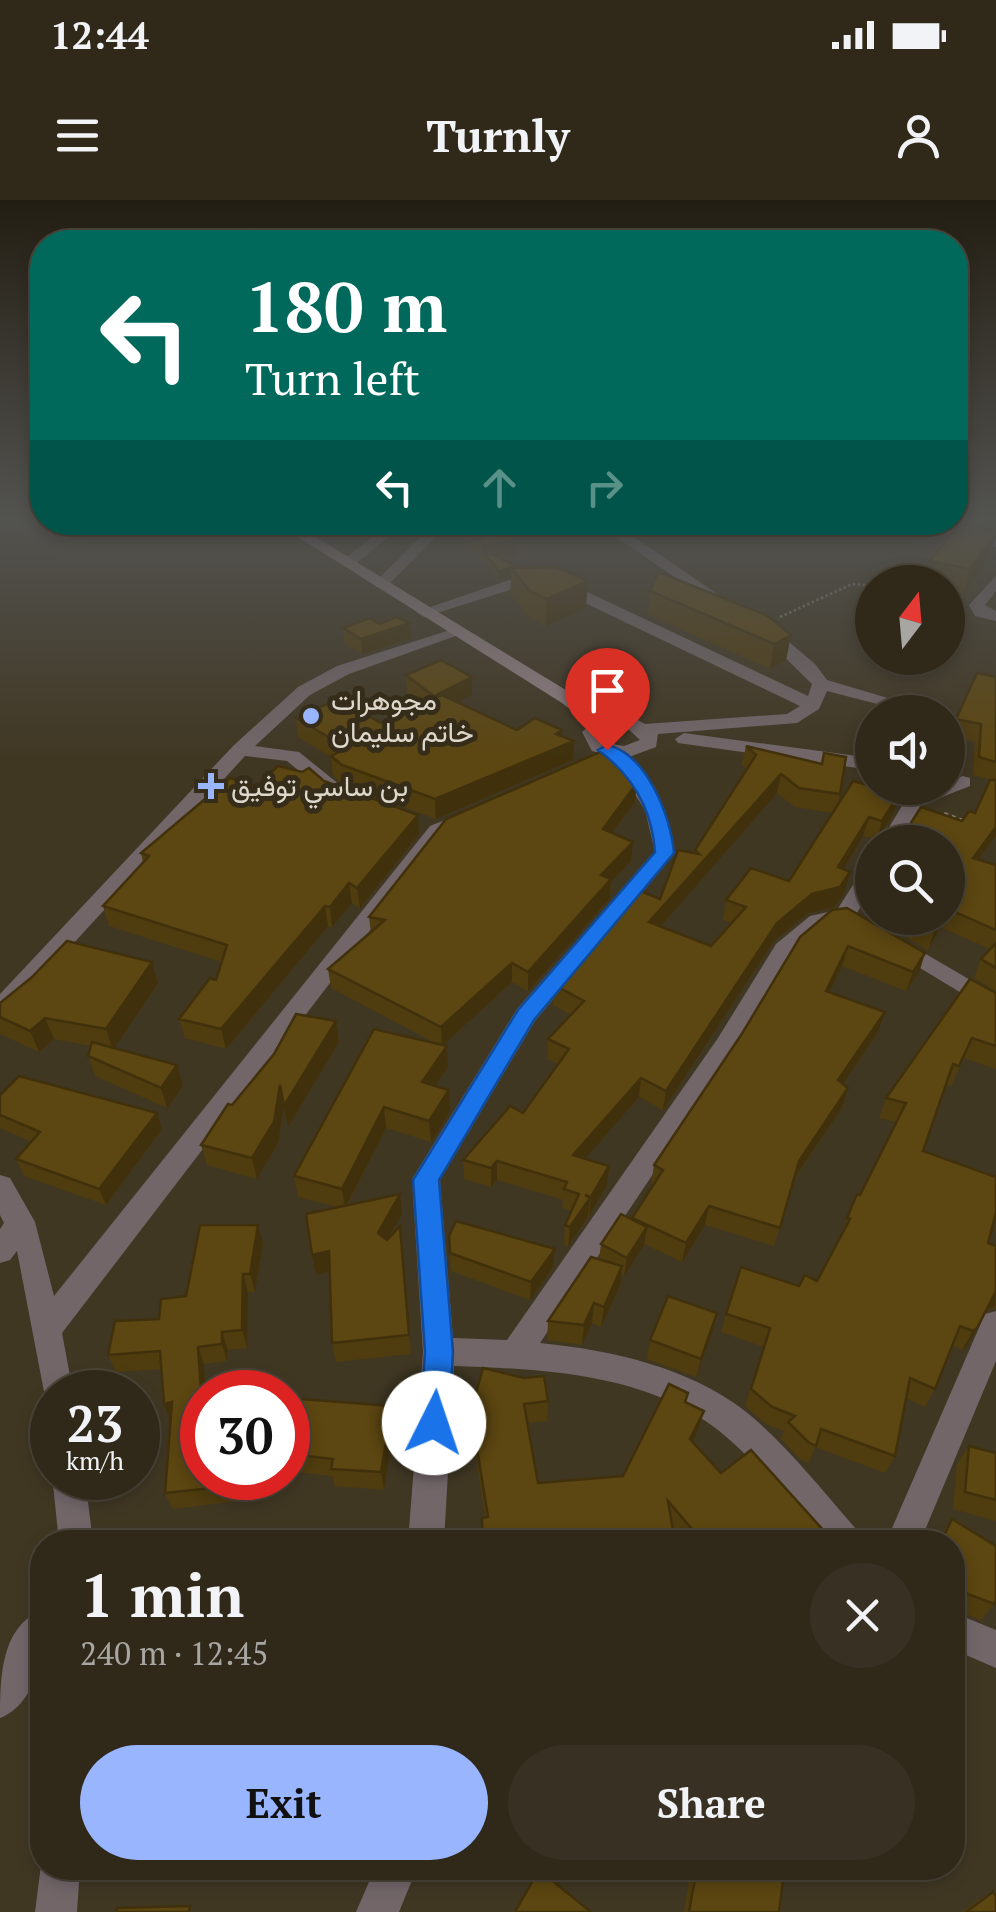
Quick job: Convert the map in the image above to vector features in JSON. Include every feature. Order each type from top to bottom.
[{"type":"street","points":[[402,598],[568,699],[601,724]]},
{"type":"street","points":[[424,612],[468,598]]},
{"type":"street","points":[[588,598],[813,706]]},
{"type":"street","points":[[713,598],[759,626],[809,668],[821,684],[862,695]]},
{"type":"street","points":[[983,598],[977,605],[981,612],[996,616]]},
{"type":"street","points":[[0,1009],[240,750],[304,691],[344,670],[456,632]]},
{"type":"street","points":[[647,732],[791,719],[813,706],[821,684]]},
{"type":"street","points":[[427,1530],[439,1352],[426,1180],[526,1015],[665,853],[662,824],[654,801],[616,752],[593,742],[591,732],[601,724],[630,722],[647,732],[855,762]]},
{"type":"street","points":[[755,722],[776,751]]},
{"type":"street","points":[[562,776],[616,752],[645,746],[647,732]]},
{"type":"street","points":[[240,750],[292,756],[334,792],[352,798]]},
{"type":"street","points":[[46,1330],[428,826],[491,806]]},
{"type":"street","points":[[845,915],[855,899]]},
{"type":"street","points":[[515,1354],[726,1044],[784,949],[818,921],[845,915],[996,1006]]},
{"type":"street","points":[[0,1186],[32,1250],[53,1370]]},
{"type":"street","points":[[0,1250],[21,1222]]},
{"type":"street","points":[[908,1530],[996,1324]]},
{"type":"street","points":[[439,1352],[515,1354],[636,1372],[712,1407],[749,1437],[835,1530]]},
{"type":"street","points":[[71,1500],[74,1530]]},
{"type":"street","points":[[965,1636],[996,1649]]},
{"type":"street","points":[[0,1699],[30,1648]]},
{"type":"street","points":[[56,1912],[58,1880]]},
{"type":"street","points":[[377,1912],[391,1880]]},
{"type":"path","points":[[759,626],[821,598]]},
{"type":"path","points":[[925,805],[976,826]]},
{"type":"building","points":[[666,598],[723,598],[768,616],[791,635],[774,644]]},
{"type":"building","points":[[396,617],[410,623],[361,639],[343,628],[370,618],[380,624]]},
{"type":"building","points":[[441,660],[472,677],[434,696],[406,675]]},
{"type":"building","points":[[977,673],[996,677],[996,762],[979,757],[981,724],[965,721],[965,699]]},
{"type":"building","points":[[442,695],[517,730],[535,718],[562,730],[556,734],[574,741],[435,799],[342,765],[331,756],[347,748],[296,718],[338,699],[381,723]]},
{"type":"building","points":[[746,746],[822,764],[824,753],[846,757],[840,794],[799,788],[781,774],[649,922],[711,946],[746,907],[726,900],[751,868],[789,881],[853,781],[855,805],[892,805],[882,821],[869,817],[864,825],[855,825],[855,840],[838,867],[850,872],[840,887],[812,894],[777,923],[666,1091],[641,1078],[573,1155],[609,1166],[591,1197],[585,1195],[590,1198],[570,1227],[565,1225],[579,1194],[564,1189],[567,1182],[497,1161],[491,1168],[463,1160],[510,1106],[523,1113],[569,1049],[548,1039],[584,1001],[554,985],[636,889],[660,899],[678,850],[699,854],[695,850],[756,755]]},
{"type":"building","points":[[600,752],[622,760],[637,783],[603,829],[633,842],[601,875],[611,879],[528,972],[512,963],[441,1027],[328,969],[385,920],[369,917],[446,819]]},
{"type":"building","points":[[278,766],[302,772],[309,768],[324,781],[418,815],[357,888],[349,883],[330,907],[325,906],[221,1029],[179,1019],[210,978],[216,980],[227,945],[103,906],[149,856],[141,853],[230,778],[257,786]]},
{"type":"building","points":[[990,780],[996,780],[996,827],[973,858],[996,865],[996,930],[965,916],[965,825],[910,825],[921,807],[962,821],[969,811],[975,813]]},
{"type":"building","points":[[847,908],[855,913],[855,935],[894,935],[925,953],[913,972],[848,946],[826,991],[885,1012],[838,1080],[848,1088],[799,1161],[780,1228],[709,1206],[686,1243],[632,1218],[663,1170],[654,1165],[743,1032],[800,937],[832,910]]},
{"type":"building","points":[[67,941],[152,962],[106,1029],[45,1018],[30,1031],[0,1017],[0,1003]]},
{"type":"building","points":[[996,943],[996,968],[981,959]]},
{"type":"building","points":[[970,979],[996,993],[996,1046],[972,1038],[959,1066],[953,1064],[923,1151],[996,1177],[996,1213],[988,1243],[996,1246],[996,1291],[977,1328],[973,1331],[960,1326],[935,1389],[910,1378],[895,1456],[821,1429],[816,1446],[788,1422],[795,1416],[772,1407],[751,1389],[770,1328],[726,1314],[741,1267],[799,1286],[805,1275],[817,1281],[850,1219],[847,1218],[857,1194],[860,1195],[906,1103],[886,1098]]},
{"type":"building","points":[[296,1014],[336,1021],[284,1106],[280,1085],[274,1122],[252,1158],[201,1145],[228,1104],[232,1105],[274,1054]]},
{"type":"building","points":[[374,1029],[447,1046],[422,1082],[449,1090],[429,1121],[384,1107],[342,1189],[294,1176]]},
{"type":"building","points":[[92,1042],[177,1065],[161,1088],[88,1056]]},
{"type":"building","points":[[19,1076],[157,1113],[99,1189],[16,1159],[40,1132],[0,1115],[0,1095]]},
{"type":"building","points":[[400,1194],[378,1233],[387,1240],[400,1226],[409,1335],[332,1343],[329,1251],[312,1255],[306,1214]]},
{"type":"building","points":[[621,1214],[647,1227],[627,1258],[601,1244]]},
{"type":"building","points":[[456,1221],[555,1249],[531,1282],[450,1253],[449,1236]]},
{"type":"building","points":[[200,1225],[258,1225],[250,1274],[243,1274],[242,1330],[222,1332],[222,1344],[198,1347],[200,1370],[180,1370],[180,1491],[165,1493],[172,1402],[164,1404],[160,1351],[108,1355],[115,1321],[159,1319],[161,1299],[186,1296]]},
{"type":"building","points":[[591,1257],[622,1266],[604,1307],[594,1303],[584,1325],[548,1321]]},
{"type":"building","points":[[668,1296],[717,1313],[701,1359],[650,1340]]},
{"type":"building","points":[[483,1368],[524,1378],[544,1376],[548,1401],[524,1404],[538,1483],[623,1476],[669,1384],[688,1393],[685,1402],[704,1411],[690,1439],[721,1473],[751,1450],[823,1530],[693,1530],[668,1501],[673,1530],[482,1530],[482,1518],[488,1517],[471,1411]]},
{"type":"building","points":[[310,1400],[392,1406],[381,1472],[331,1469],[333,1459],[310,1456]]},
{"type":"building","points":[[969,1446],[996,1453],[996,1500],[965,1492]]},
{"type":"building","points":[[952,1519],[996,1546],[994,1604],[965,1593],[965,1530],[947,1530]]},
{"type":"building","points":[[533,1880],[551,1880],[591,1912],[515,1912]]},
{"type":"building","points":[[695,1880],[783,1880],[779,1912],[689,1912]]},
{"type":"building","points":[[993,1892],[996,1912],[966,1912]]},
{"type":"building","points":[[190,1906],[189,1912],[116,1912],[117,1908]]},
{"type":"place","name":"مجوهرات خاتم سليمان","points":[[311,716]]},
{"type":"place","name":"بن ساسي توفيق","points":[[211,786]]},
{"type":"route","points":[[434,1423],[439,1352],[426,1180],[526,1015],[665,853],[662,824],[654,801],[616,752],[607,750]]}]
